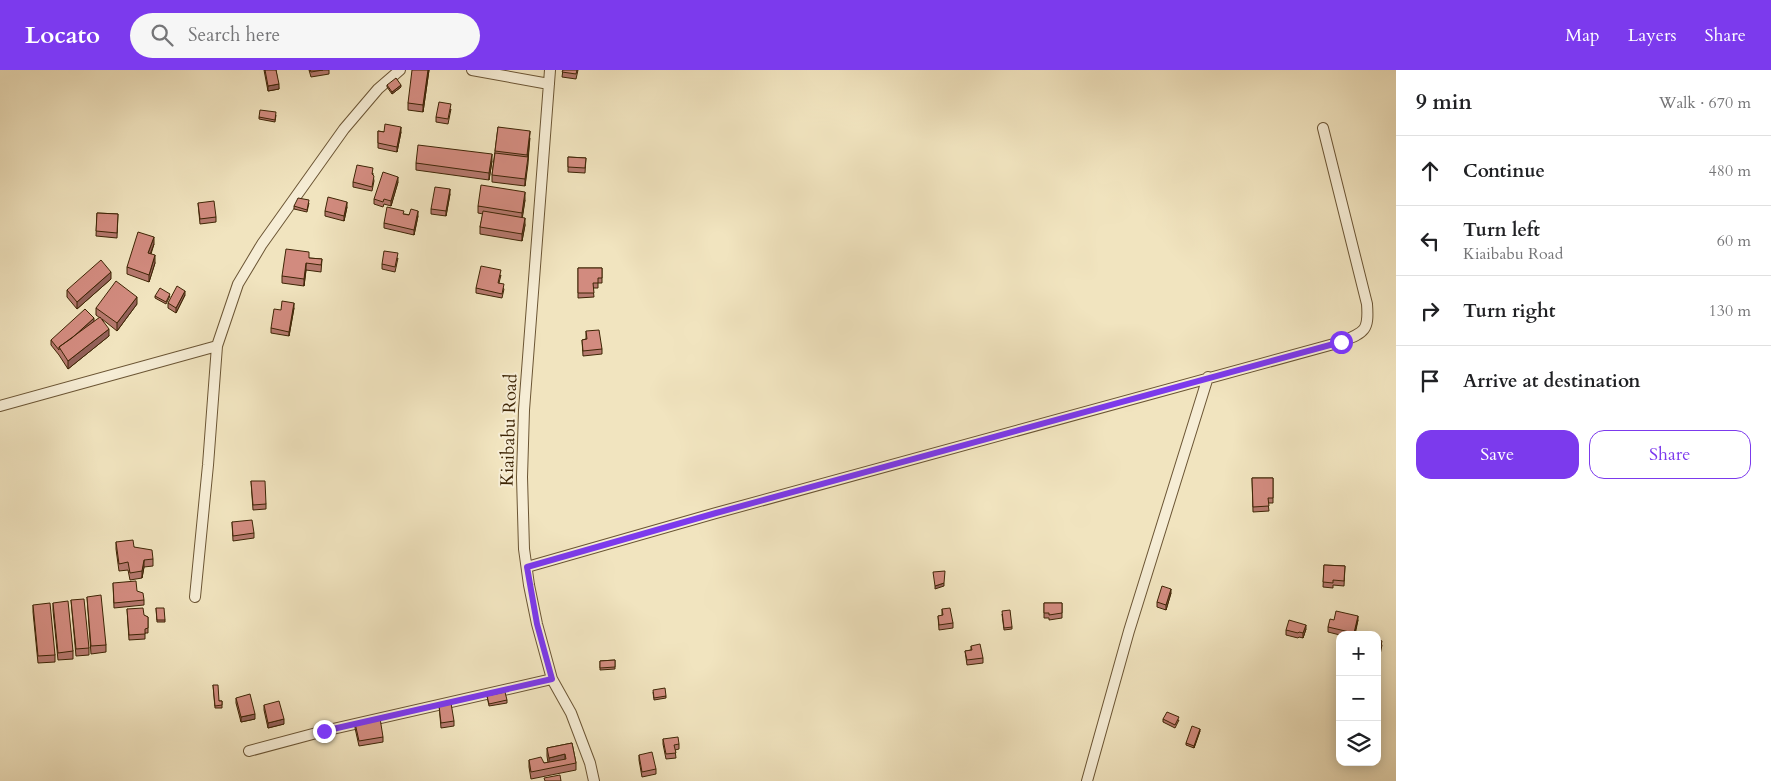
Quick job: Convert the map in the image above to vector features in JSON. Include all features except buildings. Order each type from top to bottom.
[{"type":"street","points":[[195,598],[217,346],[238,284],[262,244],[344,129],[378,89],[400,70]]},
{"type":"street","points":[[472,70],[549,84]]},
{"type":"street","name":"Kiaibabu Road","points":[[550,70],[524,410],[522,510],[527,567],[537,624],[552,679],[571,713],[590,763],[594,781]]},
{"type":"street","points":[[527,567],[1208,377],[1341,342],[1360,334],[1368,322],[1367,304],[1323,128]]},
{"type":"street","points":[[0,406],[217,346]]},
{"type":"street","points":[[1087,781],[1129,631],[1208,377]]},
{"type":"street","points":[[249,751],[324,731],[552,679]]},
{"type":"route","points":[[324,731],[552,679],[537,624],[527,567],[1208,377],[1341,342]]}]
